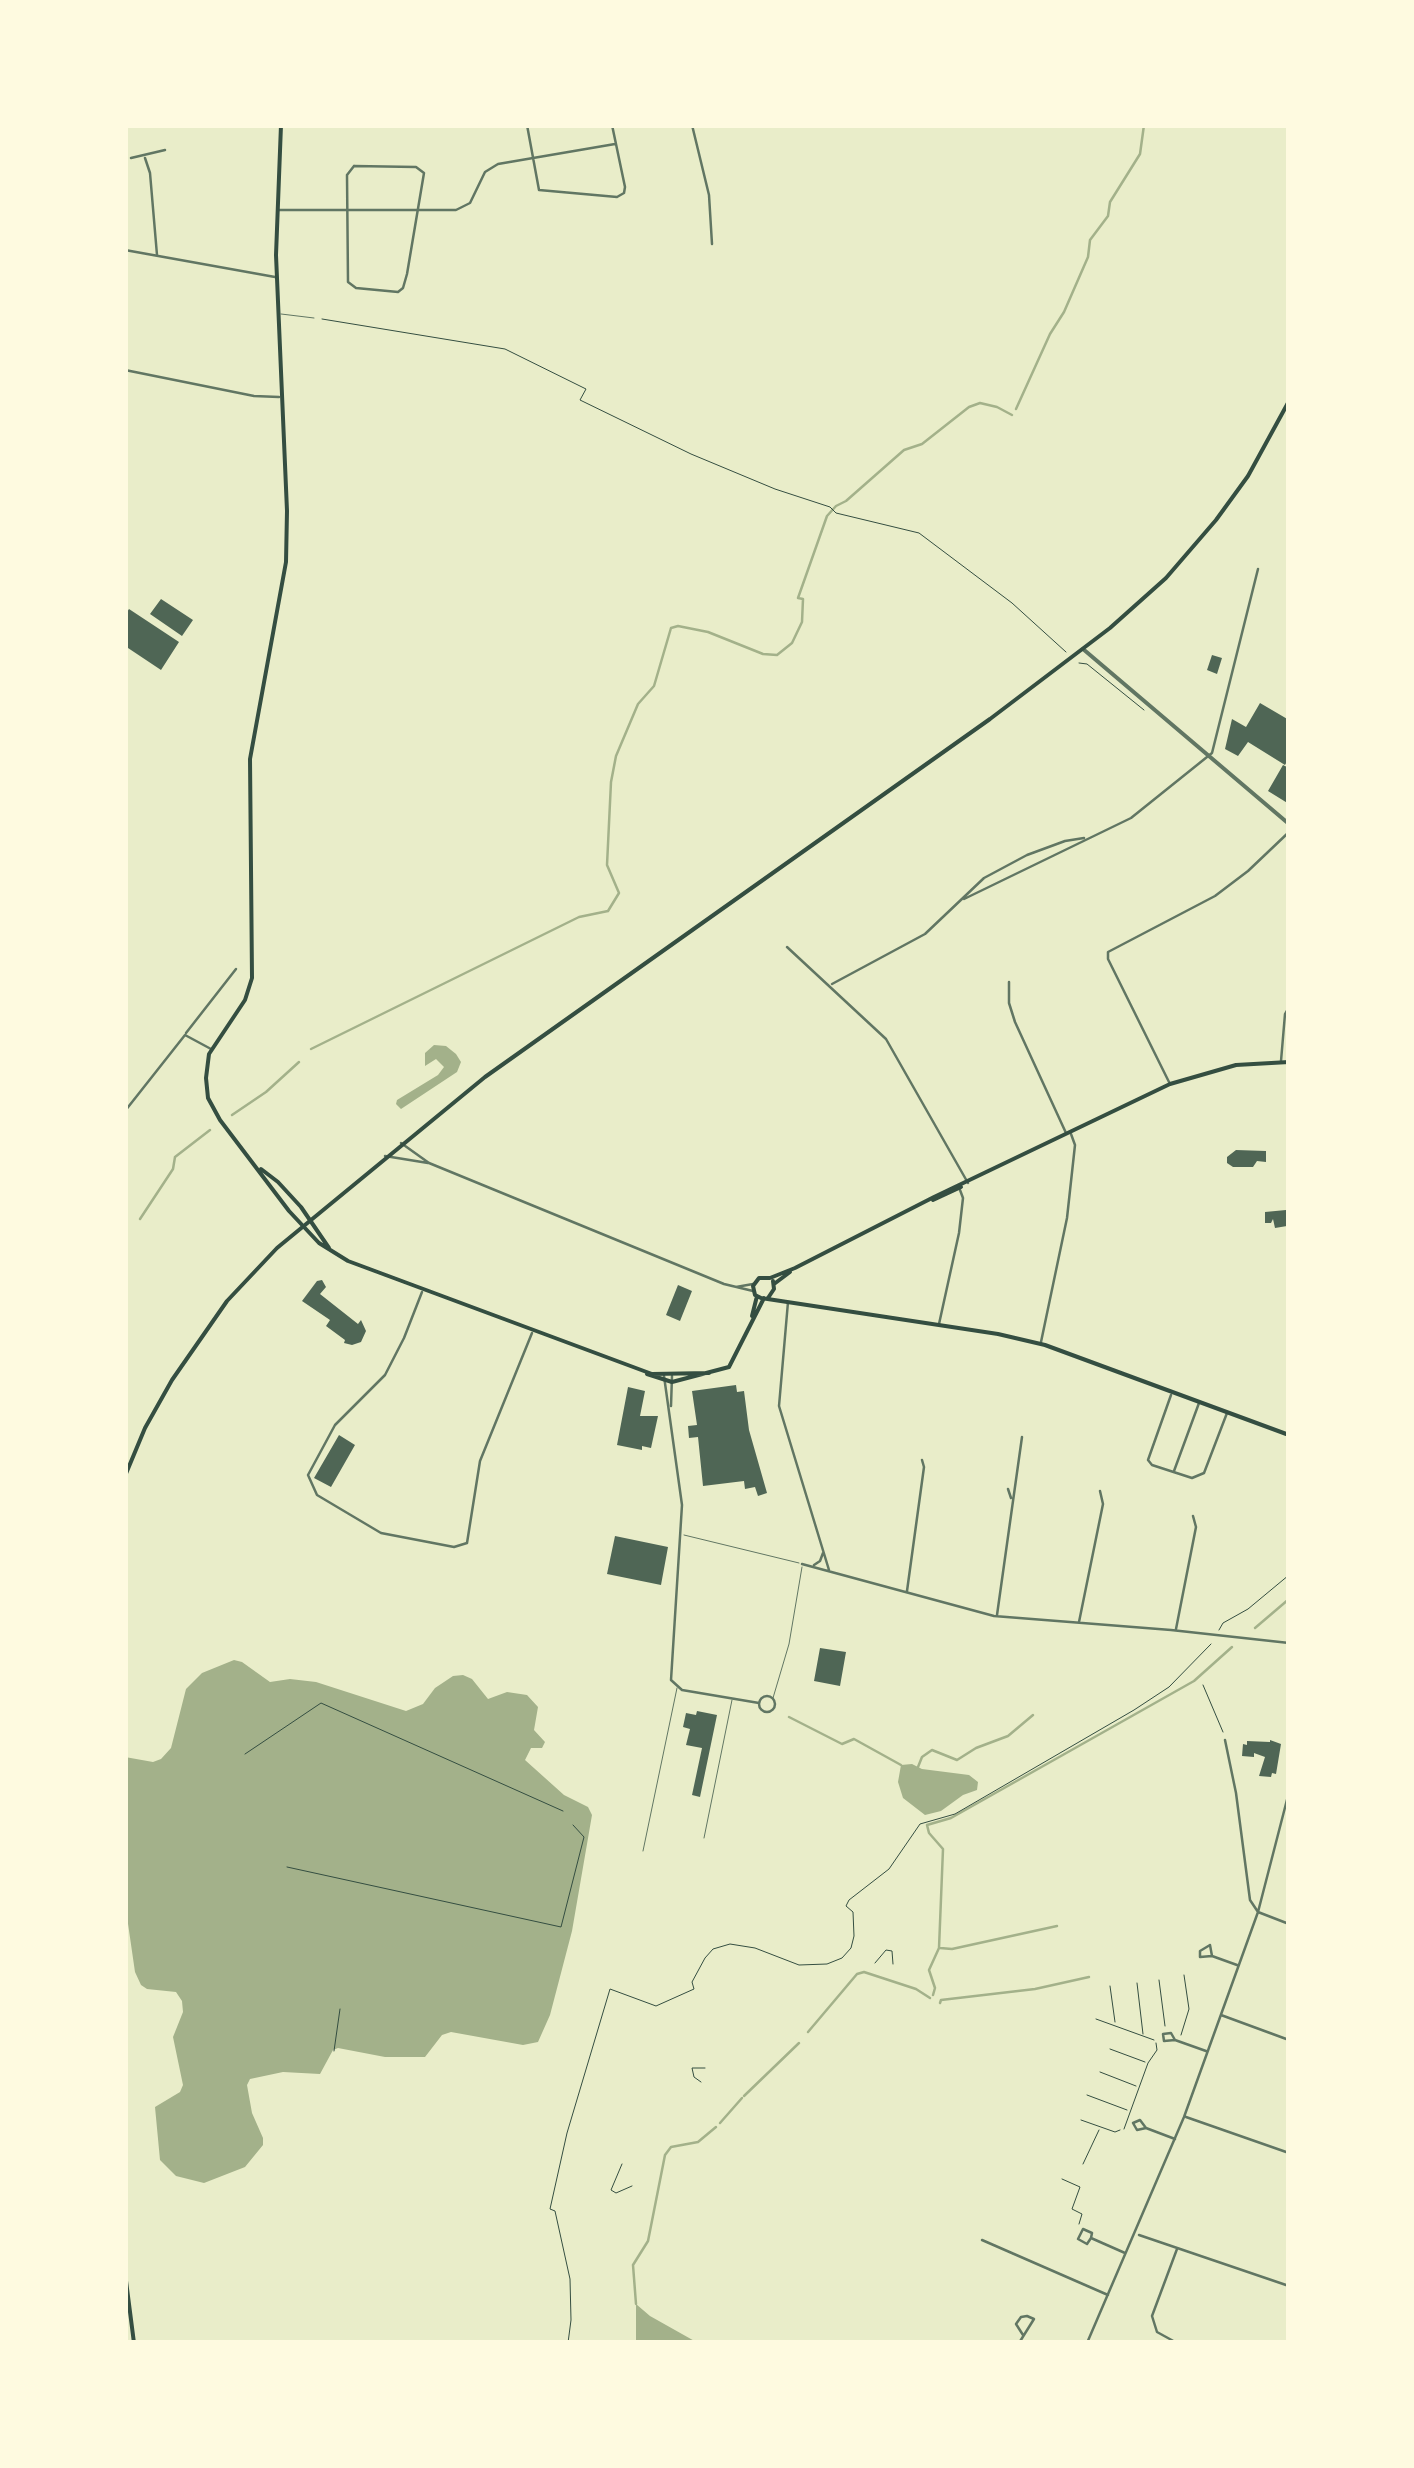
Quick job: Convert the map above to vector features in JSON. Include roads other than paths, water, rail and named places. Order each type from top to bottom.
[{"type":"main road","points":[[281,125],[277,277],[286,562],[248,773],[253,966],[245,1000],[212,1049],[206,1078],[208,1098],[271,1188],[329,1248],[368,1271],[664,1379],[725,1369],[732,1363],[752,1318],[774,1292]]},
{"type":"main road","points":[[125,1476],[158,1404],[197,1342],[241,1284],[303,1225],[484,1077],[990,719],[1154,590],[1201,540],[1248,476],[1289,401]]},
{"type":"main road","points":[[752,1318],[759,1278],[772,1281],[1170,1084],[1225,1067],[1289,1062]]},
{"type":"main road","points":[[259,1168],[278,1182],[329,1248]]},
{"type":"main road","points":[[772,1281],[774,1292],[788,1302]]},
{"type":"main road","points":[[754,1291],[766,1298],[1041,1344],[1289,1435]]},
{"type":"main road","points":[[125,2273],[134,2343]]},
{"type":"street","points":[[527,125],[537,188],[542,192],[617,198],[622,196],[624,187],[612,125]]},
{"type":"street","points":[[692,125],[709,196],[712,244]]},
{"type":"street","points":[[278,210],[463,208],[470,203],[487,171],[498,164],[615,144]]},
{"type":"street","points":[[131,158],[145,158],[165,150]]},
{"type":"street","points":[[145,158],[150,173],[157,256]]},
{"type":"street","points":[[357,165],[421,169],[424,178],[418,209],[402,290],[396,293],[349,284],[348,171],[357,165]]},
{"type":"street","points":[[125,250],[277,277]]},
{"type":"street","points":[[125,370],[281,398]]},
{"type":"street","points":[[964,899],[1131,818],[1212,752],[1258,569]]},
{"type":"street","points":[[1083,649],[1289,824]]},
{"type":"street","points":[[1170,1084],[1109,962],[1108,952],[1208,900],[1248,871],[1289,832]]},
{"type":"street","points":[[830,986],[925,934],[984,878],[1027,855],[1086,838]]},
{"type":"street","points":[[787,947],[886,1039],[963,1186],[959,1233],[939,1326]]},
{"type":"street","points":[[125,1111],[236,969]]},
{"type":"street","points":[[1008,982],[1008,1001],[1019,1032],[1075,1145],[1068,1206],[1041,1344]]},
{"type":"street","points":[[1281,1062],[1289,1007]]},
{"type":"street","points":[[185,1034],[212,1049]]},
{"type":"street","points":[[402,1143],[430,1164]]},
{"type":"street","points":[[385,1156],[430,1164],[735,1288],[754,1291]]},
{"type":"street","points":[[423,1290],[385,1375],[335,1425],[308,1476],[317,1495],[381,1533],[454,1548],[467,1543],[480,1462],[533,1330]]},
{"type":"street","points":[[788,1302],[778,1406],[830,1572]]},
{"type":"street","points":[[664,1379],[681,1486],[671,1676],[677,1688],[759,1703]]},
{"type":"street","points":[[670,1407],[672,1379]]},
{"type":"street","points":[[1173,1391],[1148,1460],[1151,1464],[1193,1479],[1202,1477],[1228,1412]]},
{"type":"street","points":[[1174,1472],[1200,1401]]},
{"type":"street","points":[[996,1616],[1022,1437]]},
{"type":"street","points":[[906,1592],[922,1460]]},
{"type":"street","points":[[1008,1489],[1011,1499]]},
{"type":"street","points":[[1079,1623],[1103,1504],[1100,1491]]},
{"type":"street","points":[[1176,1630],[1196,1526],[1193,1516]]},
{"type":"street","points":[[805,1565],[820,1562],[823,1548]]},
{"type":"street","points":[[805,1565],[996,1616],[1176,1630],[1289,1644]]},
{"type":"street","points":[[764,1696],[773,1698],[775,1707],[770,1712],[761,1709],[759,1703],[764,1696]]},
{"type":"street","points":[[1225,1740],[1250,1900],[1258,1912],[1289,1924]]},
{"type":"street","points":[[1087,2343],[1176,2139],[1208,2052],[1258,1912],[1289,1792]]},
{"type":"street","points":[[1212,1956],[1239,1966]]},
{"type":"street","points":[[1221,2015],[1289,2040]]},
{"type":"street","points":[[1177,2041],[1164,2042],[1162,2037],[1167,2032],[1177,2041],[1208,2052]]},
{"type":"street","points":[[1184,2116],[1289,2153]]},
{"type":"street","points":[[1146,2128],[1137,2120],[1134,2128],[1146,2128],[1176,2139]]},
{"type":"street","points":[[1083,2229],[1092,2233],[1091,2238],[1088,2244],[1078,2240],[1083,2229]]},
{"type":"street","points":[[1136,2234],[1289,2286]]},
{"type":"street","points":[[1091,2238],[1126,2254]]},
{"type":"street","points":[[982,2240],[1109,2296]]},
{"type":"street","points":[[1177,2343],[1157,2332],[1152,2316],[1178,2248]]},
{"type":"street","points":[[1020,2343],[1023,2336]]},
{"type":"lane","points":[[278,313],[314,318]]},
{"type":"lane","points":[[681,1534],[805,1565],[773,1698]]},
{"type":"lane","points":[[642,1851],[677,1688]]},
{"type":"lane","points":[[704,1838],[732,1700]]},
{"type":"waterway","points":[[1016,409],[1064,312],[1088,257],[1090,240],[1108,216],[1110,202],[1140,154],[1144,125]]},
{"type":"waterway","points":[[311,1049],[579,917],[608,911],[619,893],[607,865],[616,756],[638,704],[654,686],[671,628],[708,632],[763,654],[777,655],[792,643],[802,622],[803,599],[798,598],[827,516],[836,506],[904,450],[922,444],[969,407],[980,403],[1012,415]]},
{"type":"waterway","points":[[232,1115],[266,1092],[299,1062]]},
{"type":"waterway","points":[[140,1219],[173,1169],[175,1157],[210,1130]]},
{"type":"waterway","points":[[1255,1628],[1289,1599]]},
{"type":"waterway","points":[[933,1995],[935,1988],[929,1970],[939,1948],[943,1849],[927,1825],[951,1818],[1194,1681],[1232,1647]]},
{"type":"waterway","points":[[918,1767],[922,1757],[932,1750],[957,1760],[1008,1736],[1033,1715]]},
{"type":"waterway","points":[[789,1717],[842,1744],[854,1739],[901,1765]]},
{"type":"waterway","points":[[940,1948],[952,1949],[1057,1926]]},
{"type":"waterway","points":[[808,2032],[857,1974],[864,1972],[916,1989],[930,1998]]},
{"type":"waterway","points":[[940,2003],[1089,1977]]},
{"type":"waterway","points":[[744,2096],[799,2043]]},
{"type":"waterway","points":[[720,2123],[742,2098]]},
{"type":"waterway","points":[[636,2304],[633,2265],[648,2241],[665,2155],[671,2147],[698,2142],[716,2127]]}]
